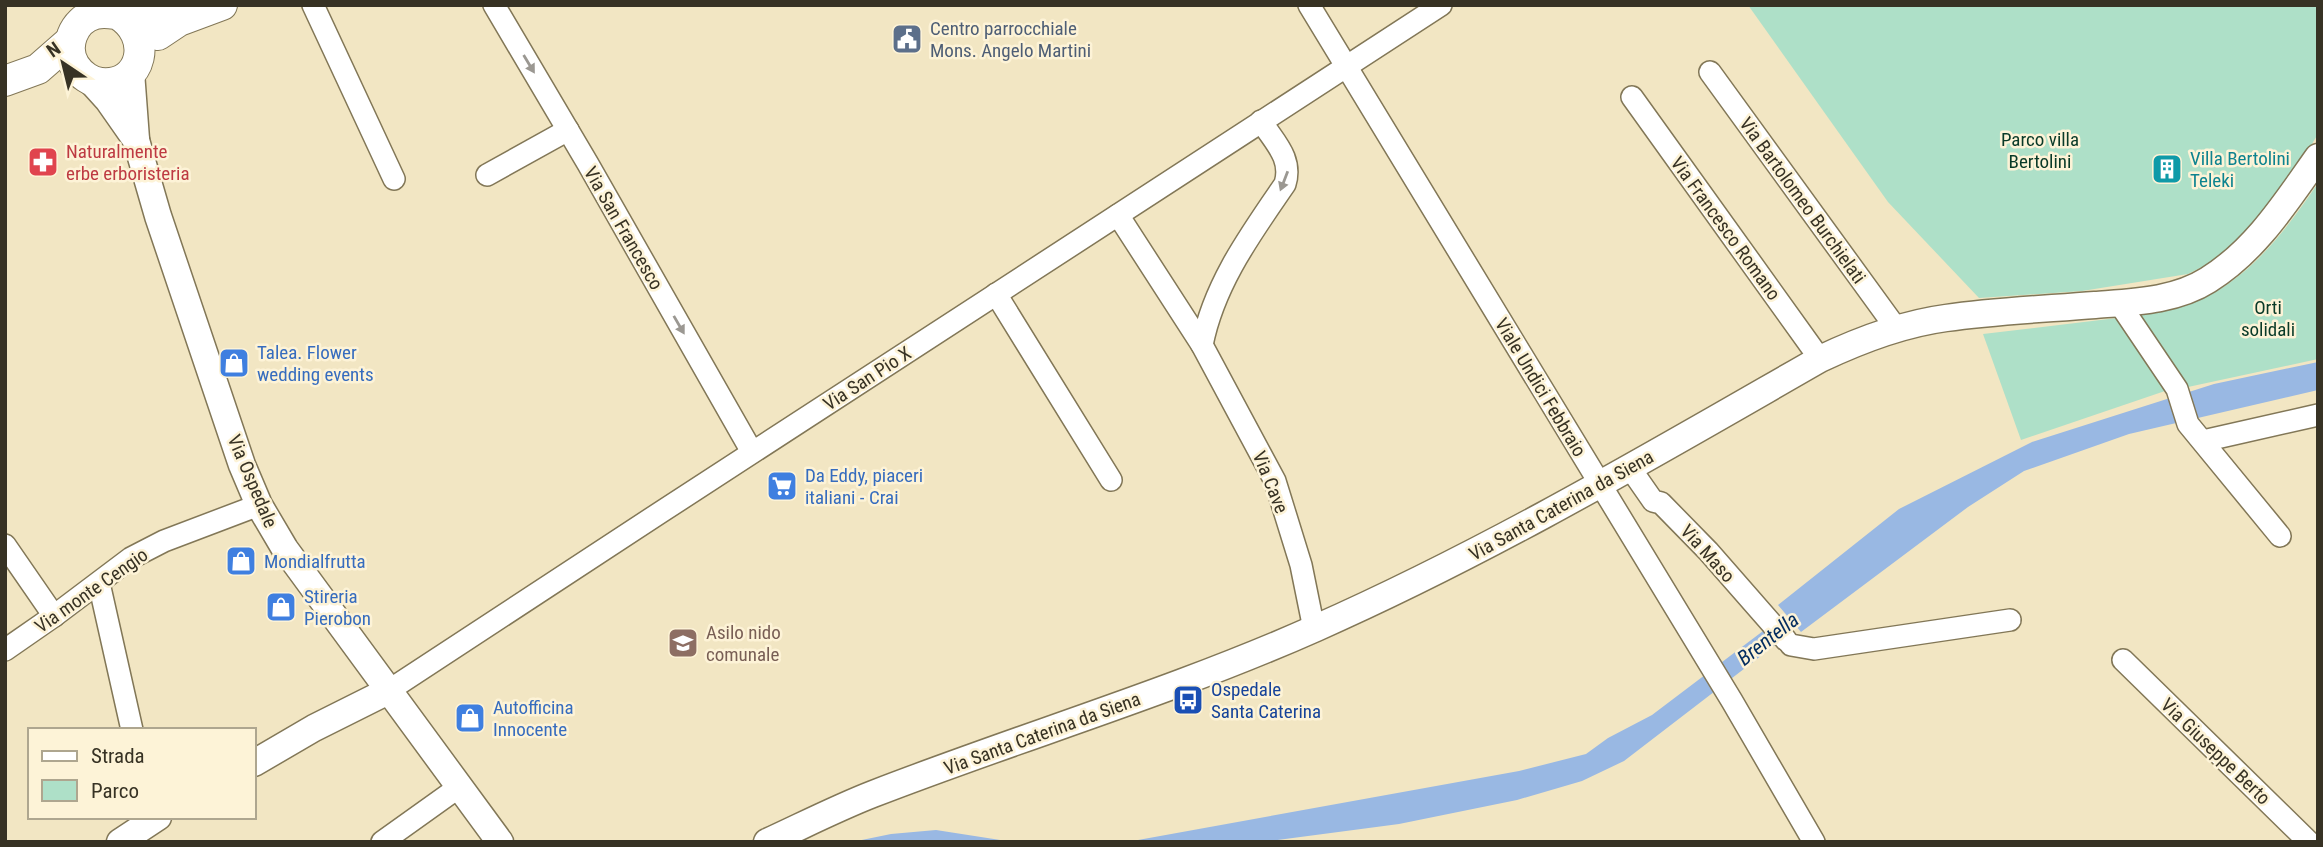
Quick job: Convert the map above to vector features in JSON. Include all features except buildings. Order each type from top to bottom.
[{"type":"main road","points":[[84,76],[73,63],[70,41],[82,20],[93,14],[150,14],[222,5]]},
{"type":"main road","points":[[38,69],[84,76],[100,83],[122,79],[171,25],[191,9]]},
{"type":"main road","points":[[117,14],[128,20],[136,29],[140,41],[135,62]]},
{"type":"main road","points":[[5,81],[38,69],[70,41]]},
{"type":"street","points":[[313,5],[394,179]]},
{"type":"street","name":"Via San Francesco","points":[[494,5],[751,452]]},
{"type":"street","name":"Viale Undici Febbraio","points":[[1309,5],[1601,484],[1814,842]]},
{"type":"street","name":"Via San Pio X","points":[[388,691],[751,452],[1441,5]]},
{"type":"street","name":"Via Ospedale","points":[[135,62],[135,128],[158,216],[242,465],[259,505],[285,550],[500,842]]},
{"type":"street","name":"Via Bartolomeo Burchielati","points":[[1710,72],[1896,328]]},
{"type":"street","name":"Via Ospedale","points":[[84,76],[135,128]]},
{"type":"street","name":"Via Francesco Romano","points":[[1632,97],[1820,359]]},
{"type":"street","points":[[1202,345],[1210,310],[1232,264],[1285,184],[1289,172],[1285,158],[1261,121]]},
{"type":"street","points":[[487,175],[568,130]]},
{"type":"street","name":"Via Santa Caterina da Siena","points":[[767,842],[872,794],[1106,711],[1314,629],[1449,566],[1630,468],[1820,359],[1857,341],[1896,328],[1945,318],[2119,303],[2175,295],[2207,281],[2245,253],[2318,157]]},
{"type":"street","name":"Via Cave","points":[[1118,215],[1202,345],[1275,481],[1301,565],[1314,629]]},
{"type":"street","points":[[996,294],[1111,481]]},
{"type":"street","points":[[2119,303],[2177,389],[2188,422],[2280,536]]},
{"type":"street","points":[[2203,442],[2318,415]]},
{"type":"street","name":"Via Maso","points":[[1630,468],[1653,502],[1661,503],[1673,514],[1788,642],[1814,649],[2010,620]]},
{"type":"street","name":"Via monte Cengio","points":[[5,650],[131,558],[164,541],[259,505]]},
{"type":"street","points":[[5,545],[54,616]]},
{"type":"street","points":[[99,583],[132,728]]},
{"type":"street","name":"Via Giuseppe Berto","points":[[2123,660],[2309,842]]},
{"type":"street","points":[[256,762],[314,728],[388,691]]},
{"type":"street","points":[[382,842],[458,787]]},
{"type":"street","points":[[120,842],[154,824]]},
{"type":"green space","name":"Parco villa Bertolini","points":[[1748,5],[2318,5],[2318,134],[2280,196],[2246,235],[2216,260],[2188,274],[2082,291],[1979,298],[1888,202]]},
{"type":"green space","name":"Orti solidali","points":[[2318,183],[2318,359],[2188,387],[2137,315],[2174,309],[2198,301],[2239,276],[2274,242]]},
{"type":"green space","points":[[2117,318],[2165,391],[2021,440],[1983,334]]},
{"type":"water","points":[[2318,362],[2318,390],[2129,434],[2024,471],[1968,507],[1801,632],[1778,605],[1899,509],[2032,442],[2214,384]]},
{"type":"water","name":"Brentella","points":[[1767,628],[1779,642],[1624,761],[1582,781],[1517,800],[1399,824],[1262,842],[1127,842],[1519,771],[1586,754],[1608,738],[1652,715]]},
{"type":"water","points":[[936,830],[1013,842],[852,842],[891,834]]},
{"type":"place","name":"Centro parrocchiale Mons. Angelo Martini","points":[[907,39]]},
{"type":"place","name":"Naturalmente erbe erboristeria","points":[[43,162]]},
{"type":"place","name":"Villa Bertolini Teleki","points":[[2167,169]]},
{"type":"place","name":"Talea. Flower wedding events","points":[[234,363]]},
{"type":"place","name":"Da Eddy, piaceri italiani - Crai","points":[[782,486]]},
{"type":"place","name":"Mondialfrutta","points":[[241,561]]},
{"type":"place","name":"Stireria Pierobon","points":[[281,607]]},
{"type":"place","name":"Asilo nido comunale","points":[[683,643]]},
{"type":"place","name":"Ospedale Santa Caterina","points":[[1188,700]]},
{"type":"place","name":"Autofficina Innocente","points":[[470,718]]}]
